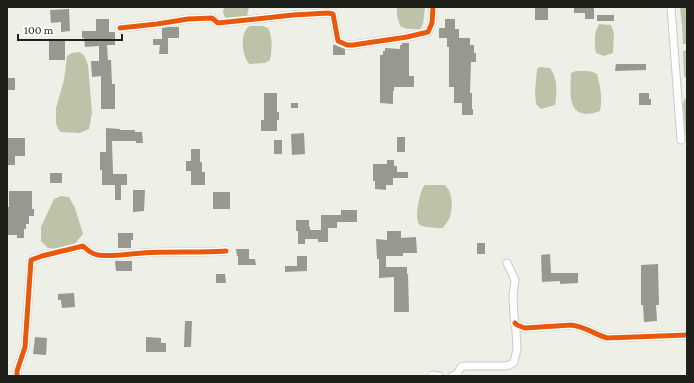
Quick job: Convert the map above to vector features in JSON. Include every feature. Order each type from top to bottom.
[{"type":"street","points":[[120,28],[188,19],[212,18],[218,23],[328,13],[333,14],[338,41],[347,45],[353,45],[428,32],[432,23],[434,7]]},
{"type":"street","points":[[671,7],[681,140]]},
{"type":"street","points":[[16,376],[25,347],[31,260],[83,246],[88,251],[96,255],[106,256],[142,253],[226,251]]},
{"type":"street","points":[[452,376],[457,374],[461,367],[465,366],[504,366],[514,362],[517,349],[513,295],[515,280],[507,263]]},
{"type":"street","points":[[515,323],[525,328],[571,325],[578,326],[607,338],[687,335]]},
{"type":"shaded area","points":[[224,7],[249,7],[247,16],[238,19],[226,19],[223,12]]},
{"type":"shaded area","points":[[397,7],[425,7],[423,24],[420,29],[407,29],[400,26],[397,15]]},
{"type":"shaded area","points":[[680,7],[687,7],[687,44],[683,44]]},
{"type":"shaded area","points":[[599,24],[611,25],[614,33],[613,53],[604,56],[596,53],[595,49],[595,34]]},
{"type":"shaded area","points":[[250,26],[263,26],[268,28],[270,32],[272,44],[271,56],[270,60],[265,63],[250,64],[246,59],[243,46],[243,37]]},
{"type":"shaded area","points":[[687,50],[687,79],[684,76],[683,51]]},
{"type":"shaded area","points":[[79,52],[84,55],[88,65],[92,113],[89,129],[80,133],[61,132],[56,123],[56,108],[64,80],[67,56],[72,53]]},
{"type":"shaded area","points":[[540,67],[550,68],[556,81],[555,105],[541,109],[536,104],[535,92],[537,69]]},
{"type":"shaded area","points":[[576,71],[590,71],[597,74],[601,97],[600,111],[589,114],[581,113],[576,110],[573,105],[570,90],[571,73]]},
{"type":"shaded area","points":[[687,98],[687,141],[683,105],[684,100]]},
{"type":"shaded area","points":[[425,185],[445,185],[450,192],[452,200],[451,213],[443,228],[425,227],[418,223],[418,203],[422,189]]},
{"type":"shaded area","points":[[61,196],[69,197],[75,208],[83,234],[73,246],[61,249],[48,248],[41,241],[41,227],[54,199]]},
{"type":"building","points":[[535,7],[548,7],[548,20],[535,20]]},
{"type":"building","points":[[574,7],[594,8],[594,19],[585,19],[585,13],[574,13]]},
{"type":"building","points":[[69,9],[70,31],[61,32],[61,22],[51,23],[50,10]]},
{"type":"building","points":[[597,15],[614,15],[614,21],[597,21]]},
{"type":"building","points":[[96,19],[109,19],[109,32],[115,32],[115,45],[107,45],[108,60],[111,60],[112,84],[115,84],[115,109],[101,109],[101,76],[92,77],[91,61],[99,61],[99,46],[85,47],[84,38],[82,38],[82,31],[96,31]]},
{"type":"building","points":[[445,19],[455,19],[455,29],[459,29],[459,38],[470,38],[470,45],[474,45],[476,62],[471,62],[470,93],[472,93],[473,115],[462,115],[462,103],[454,103],[454,87],[449,87],[449,47],[447,47],[447,38],[439,38],[439,28],[445,28]]},
{"type":"building","points":[[179,27],[179,38],[168,38],[168,54],[159,54],[160,45],[153,45],[153,39],[162,39],[162,28]]},
{"type":"building","points":[[49,40],[65,40],[65,60],[49,60]]},
{"type":"building","points":[[402,43],[409,43],[409,76],[414,76],[414,87],[394,87],[393,104],[380,103],[380,55],[383,55],[385,48],[400,49],[400,45],[402,45]]},
{"type":"building","points":[[333,45],[345,49],[345,55],[333,55]]},
{"type":"building","points":[[616,64],[646,64],[646,70],[615,71]]},
{"type":"building","points":[[7,78],[15,78],[15,90],[7,90]]},
{"type":"building","points":[[264,93],[277,93],[277,112],[279,112],[279,120],[277,120],[277,131],[261,131],[261,120],[264,120]]},
{"type":"building","points":[[639,93],[649,93],[651,105],[639,105]]},
{"type":"building","points":[[291,103],[298,103],[298,108],[291,108]]},
{"type":"building","points":[[106,128],[135,130],[135,132],[142,132],[143,143],[136,143],[136,141],[112,141],[113,174],[127,174],[127,185],[121,185],[121,200],[115,200],[115,185],[102,185],[100,152],[106,152]]},
{"type":"building","points":[[304,133],[305,154],[292,155],[291,134]]},
{"type":"building","points":[[397,137],[405,137],[405,152],[397,152]]},
{"type":"building","points":[[7,138],[25,138],[25,156],[15,156],[15,165],[7,165]]},
{"type":"building","points":[[274,140],[282,140],[282,154],[274,154]]},
{"type":"building","points":[[191,149],[200,149],[202,172],[205,172],[205,185],[191,185],[191,171],[186,171],[186,161],[191,161]]},
{"type":"building","points":[[387,160],[394,160],[394,166],[397,166],[397,172],[408,172],[408,178],[393,178],[393,185],[386,185],[386,190],[375,189],[375,181],[373,181],[373,164],[387,164]]},
{"type":"building","points":[[50,173],[62,173],[62,183],[50,183]]},
{"type":"building","points":[[133,190],[145,190],[144,211],[133,212]]},
{"type":"building","points":[[9,191],[32,191],[32,209],[34,209],[34,216],[29,216],[29,224],[26,224],[26,229],[24,229],[24,238],[17,238],[17,235],[7,235],[7,207],[9,207]]},
{"type":"building","points":[[213,192],[230,192],[230,209],[213,209]]},
{"type":"building","points":[[341,210],[357,210],[357,222],[337,222],[337,228],[328,228],[328,242],[318,242],[318,239],[305,239],[305,244],[298,244],[296,220],[309,220],[310,230],[321,230],[321,215],[341,215]]},
{"type":"building","points":[[387,231],[401,231],[401,238],[416,237],[417,253],[403,253],[403,256],[386,256],[386,267],[407,267],[409,312],[394,312],[394,277],[379,278],[379,259],[377,259],[376,239],[387,240]]},
{"type":"building","points":[[118,233],[133,233],[131,248],[118,248]]},
{"type":"building","points":[[477,243],[485,243],[485,254],[477,254]]},
{"type":"building","points":[[236,249],[249,249],[249,259],[255,259],[256,265],[238,265]]},
{"type":"building","points":[[550,254],[551,273],[578,273],[578,283],[560,284],[560,281],[542,282],[541,255]]},
{"type":"building","points":[[297,256],[307,256],[307,271],[285,272],[285,266],[297,266]]},
{"type":"building","points":[[115,261],[132,261],[132,271],[116,271]]},
{"type":"building","points":[[658,264],[659,305],[656,305],[657,321],[644,322],[643,305],[641,305],[641,265]]},
{"type":"building","points":[[216,274],[225,274],[226,283],[216,283]]},
{"type":"building","points":[[74,293],[75,307],[62,308],[61,300],[58,300],[58,294]]},
{"type":"building","points":[[185,321],[192,321],[191,347],[184,347]]},
{"type":"building","points":[[35,337],[47,338],[46,355],[33,354]]},
{"type":"building","points":[[146,337],[161,338],[161,343],[166,343],[166,352],[146,352]]},
{"type":"cycle path","points":[[120,28],[188,19],[212,18],[218,23],[328,13],[333,14],[338,41],[347,45],[353,45],[407,37],[428,32],[432,23],[433,7]]},
{"type":"cycle path","points":[[17,376],[17,371],[25,347],[31,260],[83,246],[94,254],[104,256],[152,252],[226,251]]},
{"type":"cycle path","points":[[515,323],[525,328],[571,325],[585,328],[607,338],[687,335]]}]
